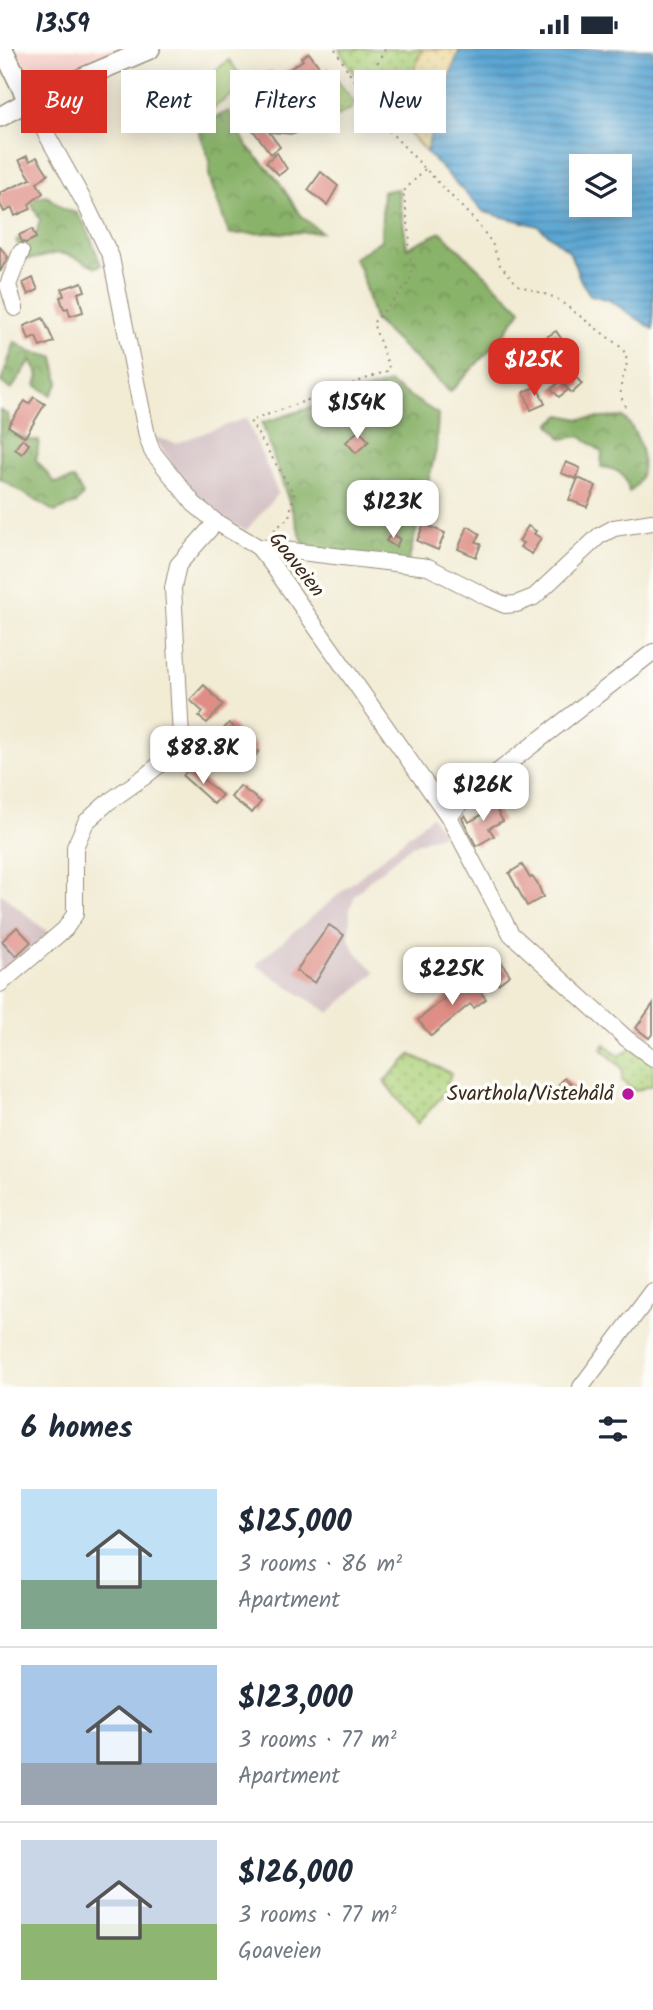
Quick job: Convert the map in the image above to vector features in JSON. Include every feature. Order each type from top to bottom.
[{"type":"main road","name":"Goaveien","points":[[3,49],[21,86]]},
{"type":"main road","points":[[99,70],[145,50]]},
{"type":"main road","points":[[0,117],[21,105]]},
{"type":"street","name":"Goaveien","points":[[46,133],[111,257],[152,451],[194,503],[216,522],[258,547],[449,817],[511,934],[624,1042],[653,1058]]},
{"type":"street","points":[[15,309],[8,285],[21,252]]},
{"type":"street","points":[[0,984],[65,929],[75,914],[75,847],[86,823],[107,803],[174,753],[181,737],[173,588],[178,565],[216,522]]},
{"type":"street","points":[[258,547],[428,568],[489,599],[516,604],[534,597],[599,536],[614,528],[652,522]]},
{"type":"street","points":[[449,817],[465,797],[653,652]]},
{"type":"street","points":[[581,1387],[653,1291]]},
{"type":"path","points":[[334,49],[354,83]]},
{"type":"path","points":[[374,70],[385,49]]},
{"type":"path","points":[[392,133],[478,224],[492,243],[500,265],[518,285],[556,298],[622,348],[627,355],[628,365],[621,381],[619,395],[626,408]]},
{"type":"path","points":[[258,547],[289,517],[294,494],[250,421],[390,370],[373,323],[409,283],[413,268],[408,247],[410,235],[403,192],[426,168]]},
{"type":"shaded area","points":[[16,49],[120,49],[69,70],[25,68]]},
{"type":"shaded area","points":[[246,418],[278,493],[246,531],[218,515],[188,487],[154,437],[176,443]]},
{"type":"shaded area","points":[[432,816],[443,834],[412,845],[355,895],[350,909],[349,940],[357,953],[376,972],[329,1013],[257,966],[258,962]]},
{"type":"shaded area","points":[[0,893],[49,933],[0,975]]},
{"type":"green space","points":[[339,49],[422,49],[414,70],[354,70],[354,73]]},
{"type":"green space","points":[[229,60],[236,70],[230,70],[230,96],[216,106],[216,70]]},
{"type":"green space","points":[[340,84],[354,102],[352,108],[340,115]]},
{"type":"green space","points":[[229,111],[230,133],[240,133],[247,146],[278,180],[301,216],[321,232],[229,234],[212,186],[209,158],[200,133],[216,133],[216,117]]},
{"type":"green space","points":[[398,189],[407,248],[441,232],[521,310],[501,338],[450,392],[374,320],[360,269],[354,258],[381,240],[383,191]]},
{"type":"green space","points":[[47,196],[63,209],[77,213],[87,229],[101,265],[96,267],[75,257],[58,253],[25,259],[16,240],[36,234],[40,220],[30,200]]},
{"type":"green space","points":[[15,342],[31,352],[54,357],[59,383],[51,395],[36,385],[39,376],[31,360],[11,390],[1,382]]},
{"type":"green space","points":[[389,383],[438,414],[436,450],[408,563],[306,551],[262,423]]},
{"type":"green space","points":[[0,410],[8,415],[10,432],[39,441],[36,460],[55,483],[74,479],[83,495],[77,503],[55,512],[0,479]]},
{"type":"green space","points":[[561,415],[579,419],[623,417],[630,424],[640,444],[643,466],[641,476],[629,492],[620,473],[601,467],[602,452],[580,436],[562,439],[550,424]]},
{"type":"green space","points":[[605,1044],[619,1056],[634,1047],[653,1062],[653,1085],[635,1091],[622,1081],[622,1068],[602,1049]]},
{"type":"green space","points":[[411,1055],[451,1073],[445,1093],[417,1124],[384,1081]]},
{"type":"sand","points":[[422,49],[460,49],[446,86],[446,70],[414,70]]},
{"type":"sand","points":[[409,133],[431,133],[426,152]]},
{"type":"water","points":[[460,49],[653,49],[653,329],[609,300],[590,295],[569,251],[538,226],[484,212],[426,152],[431,133],[446,133],[446,86]]},
{"type":"building","points":[[309,53],[321,69],[288,70],[303,60],[301,58]]},
{"type":"building","points":[[255,133],[270,133],[280,147],[271,154]]},
{"type":"building","points":[[277,153],[287,169],[279,175],[266,162]]},
{"type":"building","points":[[27,156],[30,161],[37,157],[48,174],[37,183],[43,193],[29,204],[31,209],[15,216],[12,208],[4,212],[0,204],[0,193],[31,179],[19,160]]},
{"type":"building","points":[[321,172],[338,186],[327,205],[308,190]]},
{"type":"building","points":[[32,229],[36,238],[22,242],[19,235]]},
{"type":"building","points":[[0,247],[8,257],[0,272]]},
{"type":"building","points":[[33,278],[38,290],[28,295],[23,283]]},
{"type":"building","points":[[82,282],[85,291],[78,293],[83,312],[70,316],[60,297],[64,296],[62,289]]},
{"type":"building","points":[[43,318],[54,342],[40,347],[36,337],[29,340],[24,326]]},
{"type":"building","points":[[556,331],[563,341],[553,347],[542,340]]},
{"type":"building","points":[[575,376],[582,384],[572,393],[564,385]]},
{"type":"building","points":[[561,381],[568,390],[559,397],[551,389]]},
{"type":"building","points":[[537,386],[545,404],[531,410],[524,392]]},
{"type":"building","points":[[34,397],[45,404],[25,437],[8,426],[25,401],[29,404]]},
{"type":"building","points":[[359,430],[369,441],[356,453],[346,442]]},
{"type":"building","points":[[22,439],[29,444],[22,454],[15,449]]},
{"type":"building","points":[[566,462],[580,468],[576,479],[561,473]]},
{"type":"building","points":[[578,478],[596,486],[587,507],[569,500]]},
{"type":"building","points":[[424,524],[445,533],[438,550],[417,541]]},
{"type":"building","points":[[468,526],[480,534],[476,542],[481,544],[476,557],[458,549]]},
{"type":"building","points":[[528,526],[541,538],[532,554],[520,547],[523,543],[519,541]]},
{"type":"building","points":[[391,534],[400,539],[396,547],[386,541]]},
{"type":"building","points":[[204,685],[223,705],[207,723],[199,717],[203,712],[190,700]]},
{"type":"building","points":[[229,723],[256,746],[254,749],[258,752],[251,761],[247,757],[244,760],[227,746],[217,757],[207,748]]},
{"type":"building","points":[[189,768],[222,795],[214,804],[183,776]]},
{"type":"building","points":[[240,786],[261,802],[252,813],[231,797]]},
{"type":"building","points":[[490,798],[503,821],[489,828],[494,836],[476,846],[462,818],[465,815],[469,822],[483,814],[478,804]]},
{"type":"building","points":[[522,865],[530,878],[537,882],[543,897],[527,906],[509,873]]},
{"type":"building","points":[[329,925],[344,935],[315,983],[296,971]]},
{"type":"building","points":[[17,927],[31,942],[16,956],[2,941]]},
{"type":"building","points":[[501,962],[510,975],[498,984],[489,971]]},
{"type":"building","points":[[470,978],[486,999],[474,1008],[470,1004],[431,1036],[418,1020]]},
{"type":"building","points":[[653,1004],[653,1033],[649,1038],[636,1028]]},
{"type":"building","points":[[565,1078],[578,1090],[570,1098],[558,1085]]},
{"type":"place","name":"Svarthola/Vistehålå","points":[[628,1094]]}]
